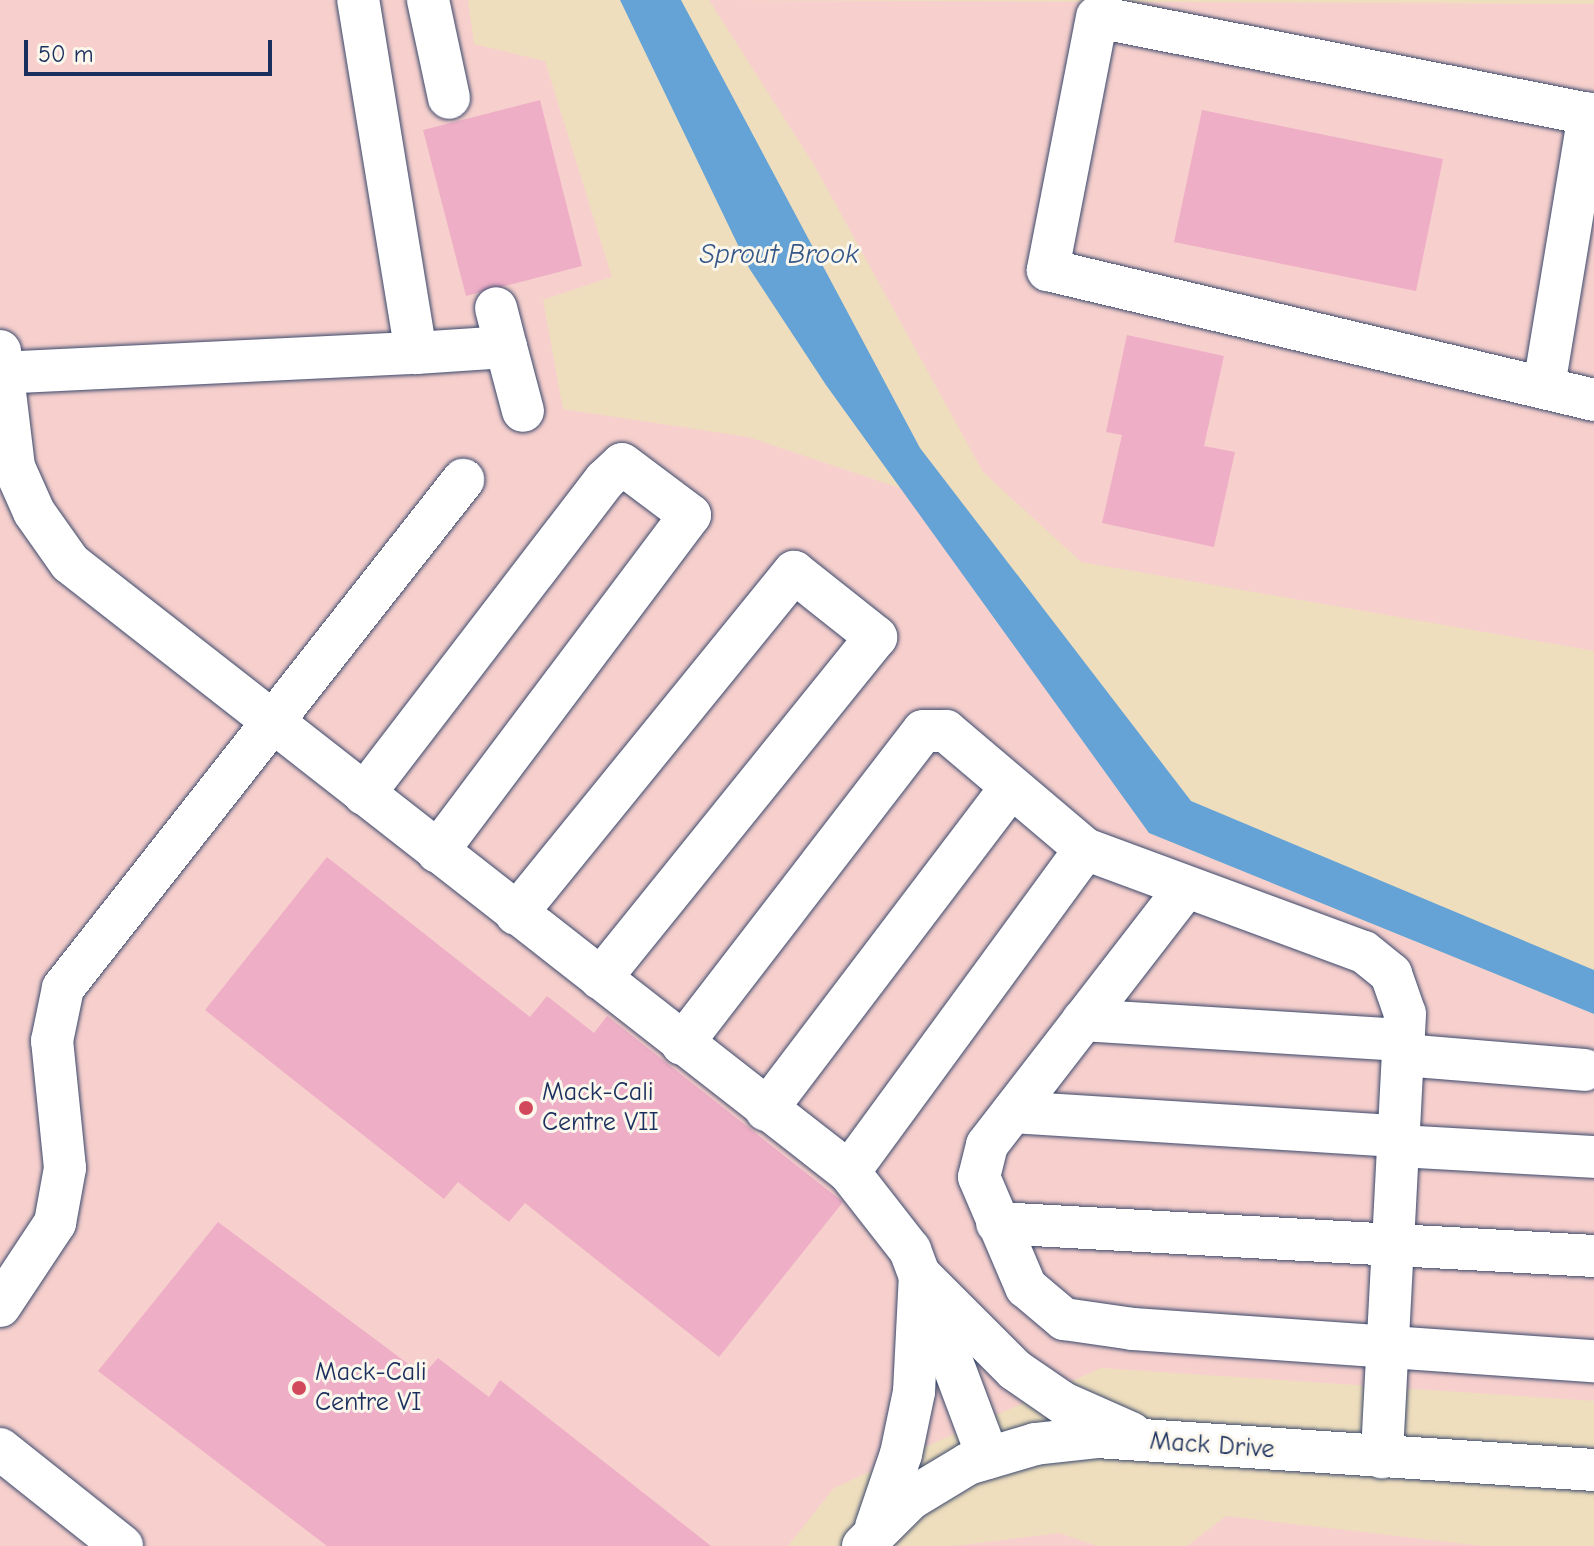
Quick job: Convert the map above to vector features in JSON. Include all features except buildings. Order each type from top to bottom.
[{"type":"street","points":[[358,0],[416,353]]},
{"type":"street","points":[[428,0],[449,98]]},
{"type":"street","points":[[1544,386],[1589,114],[1097,17],[1048,270],[1594,400]]},
{"type":"street","points":[[0,373],[416,353],[501,328],[523,411]]},
{"type":"street","points":[[0,351],[0,373],[14,467],[34,512],[70,563],[849,1172],[889,1219],[920,1275],[988,1458]]},
{"type":"street","points":[[364,794],[605,480],[622,464],[690,515],[437,852]]},
{"type":"street","points":[[0,1306],[55,1223],[65,1168],[52,1041],[63,988],[463,480]]},
{"type":"street","points":[[516,914],[794,572],[876,637],[600,979]]},
{"type":"street","points":[[682,1044],[923,731],[946,731],[1085,849],[1184,890],[1364,952],[1391,974],[1405,1014],[1382,1457]]},
{"type":"street","points":[[766,1110],[1011,787]]},
{"type":"street","points":[[849,1172],[1085,849]]},
{"type":"street","points":[[1184,890],[987,1145],[979,1177],[1026,1287],[1064,1319],[1133,1329],[1594,1361]]},
{"type":"street","points":[[1083,1020],[1404,1048],[1584,1070]]},
{"type":"street","points":[[1013,1112],[1594,1157]]},
{"type":"street","points":[[997,1223],[1594,1256]]},
{"type":"street","points":[[920,1275],[1015,1370],[1063,1403],[1151,1442]]},
{"type":"street","points":[[868,1541],[901,1454],[914,1392],[920,1275]]},
{"type":"street","name":"Mack Drive","points":[[868,1541],[910,1499],[968,1464],[1035,1444],[1097,1437],[1594,1470]]},
{"type":"street","points":[[4,1461],[80,1533],[122,1546]]},
{"type":"shaded area","points":[[0,0],[468,0],[474,44],[545,61],[612,277],[543,300],[563,409],[748,437],[903,489],[1149,833],[1594,1014],[1594,1401],[1101,1368],[834,1488],[788,1546],[0,1546]]},
{"type":"shaded area","points":[[709,0],[1594,4],[1594,651],[1081,562],[983,472],[814,165]]},
{"type":"shaded area","points":[[1226,1516],[1483,1546],[1187,1546]]},
{"type":"shaded area","points":[[1059,1533],[1098,1546],[953,1546]]},
{"type":"water","name":"Sprout Brook","points":[[620,0],[681,0],[920,448],[1191,801],[1594,970],[1594,1014],[1149,833],[826,385],[749,268]]},
{"type":"place","name":"Mack-Cali Centre VII","points":[[526,1108]]},
{"type":"place","name":"Mack-Cali Centre VI","points":[[299,1388]]}]
